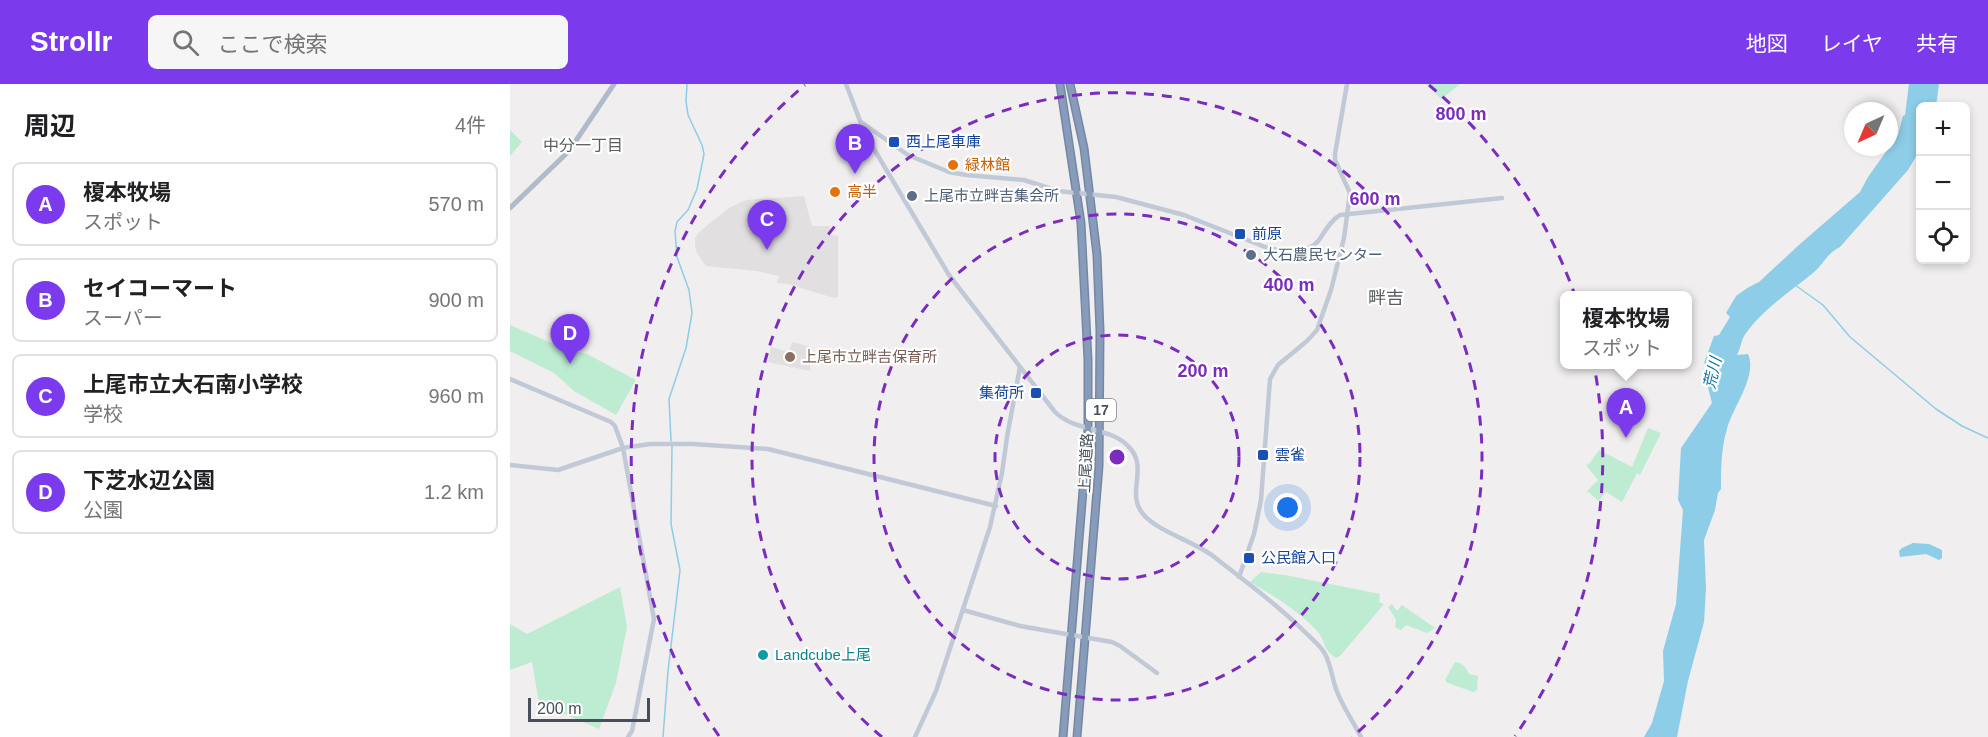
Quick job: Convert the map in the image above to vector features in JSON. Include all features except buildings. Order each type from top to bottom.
[{"type":"highway","name":"上尾道路","points":[[1060,84],[1081,223],[1087,321],[1088,429],[1063,737]]},
{"type":"highway","name":"上尾道路","points":[[1070,84],[1084,148],[1098,281],[1100,433],[1077,737]]},
{"type":"main road","points":[[510,208],[569,151],[615,84]]},
{"type":"street","points":[[846,84],[873,149],[949,275],[1020,368],[1061,418],[1122,440],[1132,450],[1139,470],[1136,496],[1143,514],[1153,522],[1203,549],[1281,609],[1325,653],[1336,691],[1361,737]]},
{"type":"street","points":[[1239,577],[1254,534],[1261,500],[1270,379],[1278,365],[1307,341],[1320,325],[1344,238],[1349,189],[1335,160],[1335,148],[1347,84]]},
{"type":"street","points":[[861,122],[908,155],[949,172],[1024,180],[1052,189],[1116,197],[1173,211],[1272,249],[1285,251],[1311,248],[1337,216],[1502,198]]},
{"type":"street","points":[[915,737],[936,691],[996,506],[1020,368]]},
{"type":"street","points":[[510,379],[611,422],[615,426],[623,448],[654,619],[632,731],[628,737]]},
{"type":"street","points":[[510,465],[547,470],[562,469],[623,448],[650,444],[693,444],[768,449],[996,506]]},
{"type":"street","points":[[963,610],[1020,626],[1102,640],[1120,646],[1156,673]]},
{"type":"shaded area","points":[[804,196],[812,226],[830,226],[830,235],[838,236],[838,297],[834,298],[788,284],[777,283],[779,276],[757,271],[706,266],[697,253],[695,238],[699,232],[729,208],[746,200]]},
{"type":"shaded area","name":"上尾市立畔吉保育所","points":[[792,342],[811,347],[810,371],[768,362],[771,347],[789,352]]},
{"type":"green space","points":[[1426,84],[1460,84],[1441,99]]},
{"type":"green space","points":[[510,130],[522,142],[510,156]]},
{"type":"green space","points":[[510,325],[565,349],[587,354],[636,380],[616,415],[574,391],[554,373],[510,351]]},
{"type":"green space","points":[[1648,428],[1661,433],[1640,475],[1637,473],[1622,502],[1606,492],[1599,501],[1587,491],[1598,480],[1586,465],[1599,450],[1632,467]]},
{"type":"green space","points":[[1261,572],[1380,594],[1379,602],[1384,604],[1336,658],[1326,648],[1318,632],[1303,617],[1250,582]]},
{"type":"green space","points":[[620,587],[627,627],[616,683],[599,729],[539,703],[532,662],[510,670],[510,624],[527,634]]},
{"type":"green space","points":[[1392,604],[1397,611],[1402,605],[1435,628],[1427,633],[1406,625],[1401,630],[1395,627],[1396,619],[1388,607]]},
{"type":"green space","points":[[1455,662],[1462,664],[1469,674],[1478,676],[1477,690],[1473,692],[1445,680]]},
{"type":"water","name":"荒川","points":[[1909,84],[1939,84],[1937,102],[1916,102],[1916,157],[1908,170],[1840,247],[1832,252],[1813,273],[1769,308],[1743,338],[1737,355],[1748,354],[1750,372],[1725,436],[1721,489],[1704,540],[1706,589],[1704,622],[1688,681],[1677,737],[1644,737],[1652,723],[1664,681],[1663,651],[1676,604],[1683,510],[1678,500],[1681,448],[1712,403],[1704,363],[1714,336],[1719,335],[1730,317],[1726,313],[1736,296],[1759,282],[1860,192],[1883,156],[1898,156],[1898,135],[1905,115]]},
{"type":"water","points":[[1913,543],[1929,544],[1942,550],[1942,558],[1939,560],[1926,554],[1900,557],[1899,551]]},
{"type":"waterway","points":[[671,441],[669,399],[686,348],[692,313],[689,290],[677,257],[675,231],[677,222],[688,210],[697,189],[704,154],[688,115],[687,84]]},
{"type":"waterway","points":[[1795,285],[1823,305],[1850,337],[1936,409],[1962,426],[1988,438]]},
{"type":"waterway","points":[[663,737],[680,570],[671,524],[672,446]]},
{"type":"place","name":"西上尾車庫","points":[[894,142]]},
{"type":"place","name":"緑林館","points":[[953,165]]},
{"type":"place","name":"セイコーマート","points":[[855,174]]},
{"type":"place","name":"高半","points":[[835,192]]},
{"type":"place","name":"上尾市立畔吉集会所","points":[[912,196]]},
{"type":"place","name":"前原","points":[[1240,234]]},
{"type":"place","name":"上尾市立大石南小学校","points":[[767,250]]},
{"type":"place","name":"大石農民センター","points":[[1251,255]]},
{"type":"place","name":"上尾市立畔吉保育所","points":[[790,357]]},
{"type":"place","name":"下芝水辺公園","points":[[570,364]]},
{"type":"place","name":"集荷所","points":[[1036,393]]},
{"type":"place","name":"榎本牧場","points":[[1626,438]]},
{"type":"place","name":"雲雀","points":[[1263,455]]},
{"type":"place","name":"公民館入口","points":[[1249,558]]},
{"type":"place","name":"Landcube上尾","points":[[763,655]]},
{"type":"district","name":"中分一丁目","points":[[583,145]]},
{"type":"district","name":"畔吉","points":[[1386,298]]}]
